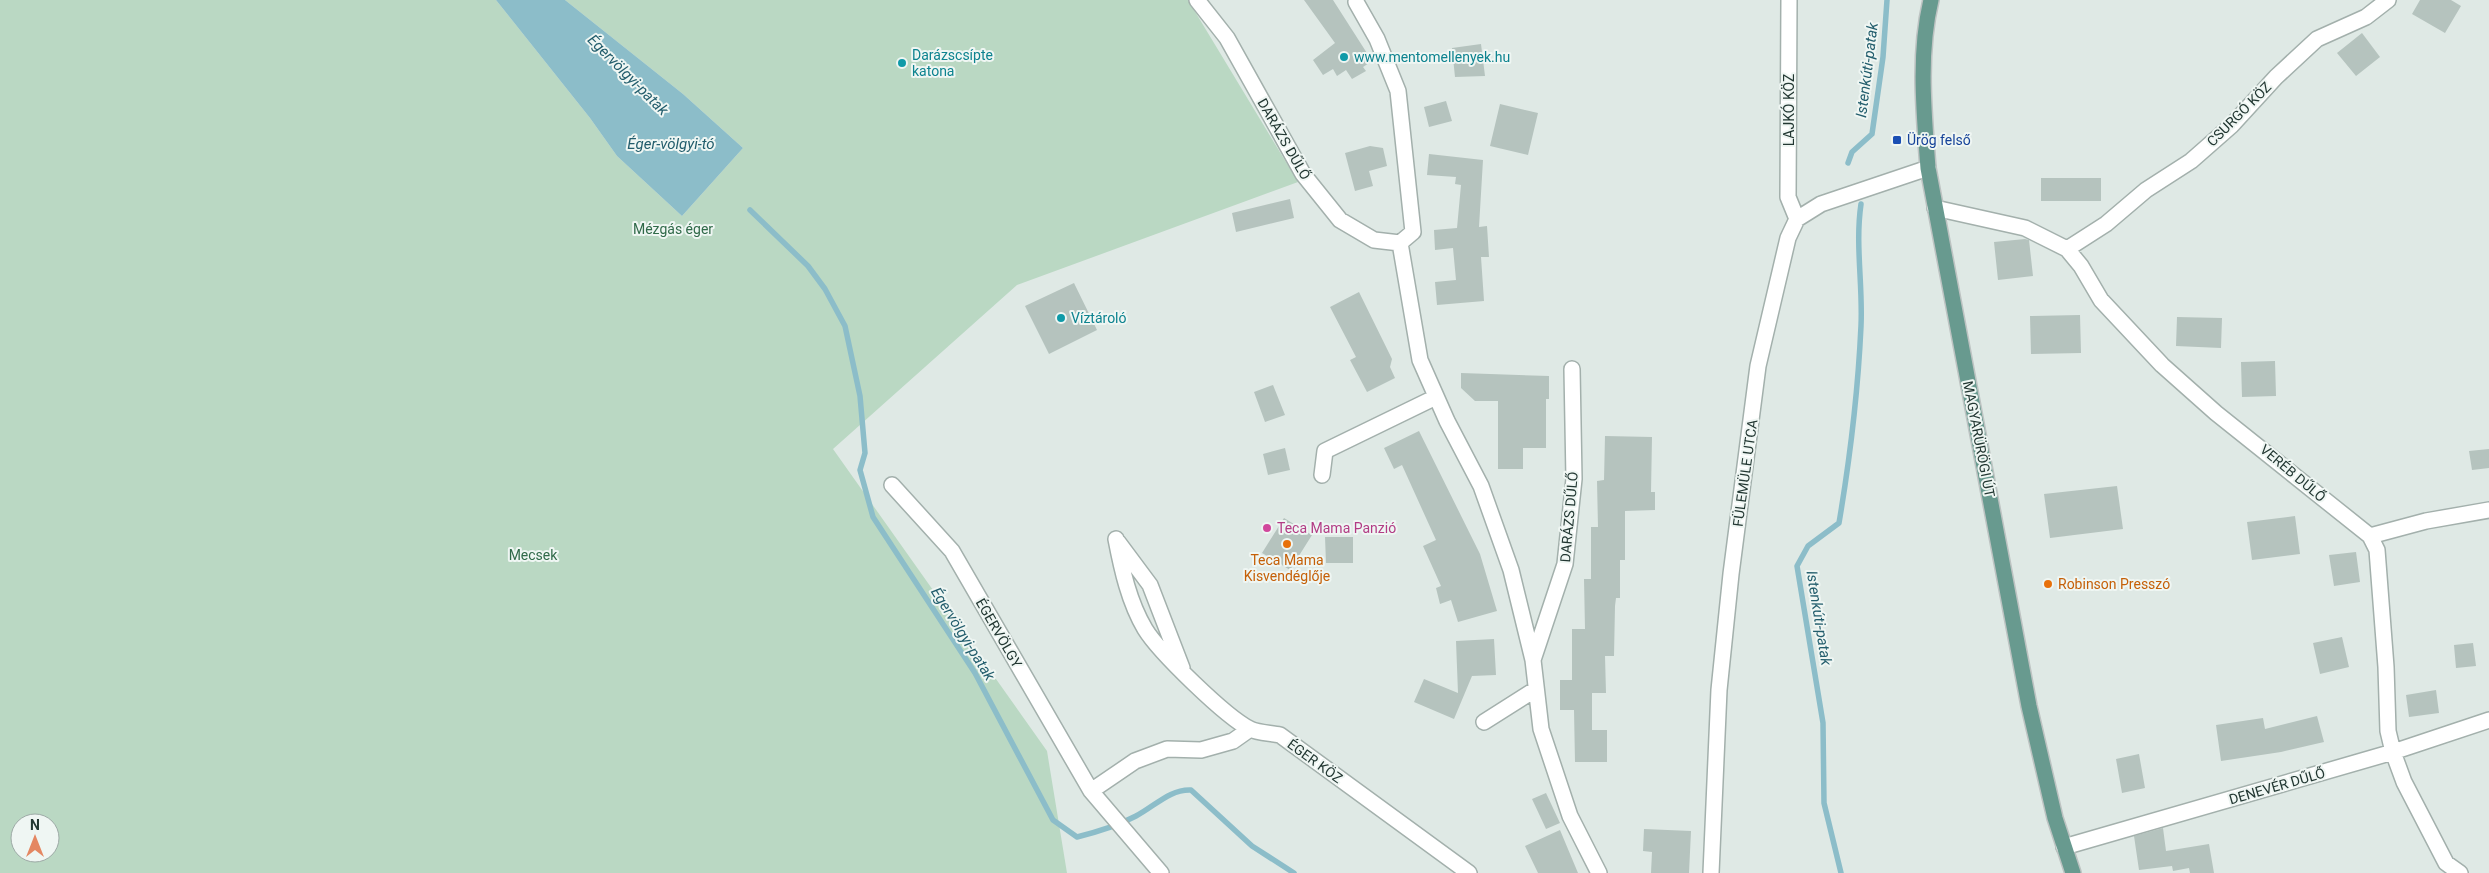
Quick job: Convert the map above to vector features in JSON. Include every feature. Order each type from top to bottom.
[{"type":"main road","name":"MAGYARÜRÖGI ÚT","points":[[1931,0],[1926,19],[1923,94],[1928,168],[2029,706],[2064,847],[2073,873]]},
{"type":"street","name":"DARÁZS DŰLŐ","points":[[1197,0],[1227,38],[1303,174],[1340,220],[1374,240],[1400,243],[1420,360],[1436,397],[1481,486],[1511,570],[1533,660],[1541,729],[1570,816],[1600,873]]},
{"type":"street","name":"LAJKÓ KÖZ","points":[[1789,0],[1788,198],[1797,219]]},
{"type":"street","name":"CSURGÓ KÖZ","points":[[2067,249],[2106,224],[2146,190],[2191,161],[2232,125],[2276,77],[2317,39],[2366,17],[2388,0]]},
{"type":"street","points":[[1356,2],[1377,39],[1398,91],[1413,232],[1400,243]]},
{"type":"street","points":[[1797,219],[1821,204],[1928,168]]},
{"type":"street","name":"VERÉB DŰLŐ","points":[[1935,208],[2025,228],[2067,249],[2081,266],[2101,300],[2162,365],[2216,413],[2370,536]]},
{"type":"street","name":"FÜLEMÜLE UTCA","points":[[1711,873],[1718,690],[1758,366],[1788,238],[1797,219]]},
{"type":"street","name":"DARÁZS DŰLŐ","points":[[1533,660],[1565,564],[1574,479],[1572,369]]},
{"type":"street","points":[[1322,476],[1325,451],[1436,397]]},
{"type":"street","name":"ÉGERVÖLGY","points":[[892,485],[952,550],[1091,791],[1161,873]]},
{"type":"street","points":[[2460,873],[2446,862],[2404,782],[2393,752],[2388,731],[2386,667],[2377,550],[2370,536],[2426,521],[2489,510]]},
{"type":"street","points":[[1091,791],[1134,761],[1167,749],[1201,750],[1233,741],[1250,729],[1225,710],[1183,672],[1159,649],[1144,628],[1123,578],[1116,539],[1150,585],[1183,672]]},
{"type":"street","points":[[1484,722],[1536,689]]},
{"type":"street","name":"DENEVÉR DŰLŐ","points":[[2064,847],[2393,752],[2489,720]]},
{"type":"street","name":"ÉGER KÖZ","points":[[1250,729],[1280,735],[1469,873]]},
{"type":"green space","name":"Mecsek","points":[[0,0],[496,0],[590,118],[617,156],[682,216],[743,148],[683,94],[565,0],[1188,0],[1298,182],[1017,285],[833,449],[1047,751],[1067,873],[0,873]]},
{"type":"water","name":"Éger-völgyi-tó","points":[[496,0],[565,0],[683,94],[743,148],[682,216],[617,156],[590,118]]},
{"type":"building","points":[[1304,0],[1333,0],[1372,61],[1363,67],[1366,71],[1352,79],[1346,70],[1337,76],[1333,69],[1323,75],[1313,60],[1335,43]]},
{"type":"building","points":[[2420,0],[2451,0],[2461,6],[2445,33],[2412,14]]},
{"type":"building","points":[[2362,33],[2380,57],[2356,76],[2337,53]]},
{"type":"building","points":[[1481,44],[1485,76],[1455,77],[1452,48]]},
{"type":"building","points":[[1446,101],[1452,121],[1429,127],[1424,107]]},
{"type":"building","points":[[1500,104],[1538,113],[1528,155],[1490,146]]},
{"type":"building","points":[[1370,146],[1383,148],[1387,166],[1369,171],[1373,186],[1355,191],[1345,153]]},
{"type":"building","points":[[1429,154],[1483,160],[1479,227],[1487,226],[1489,257],[1481,257],[1484,301],[1437,305],[1435,282],[1456,280],[1453,248],[1435,250],[1434,230],[1457,228],[1461,185],[1455,184],[1456,177],[1427,175]]},
{"type":"building","points":[[2041,178],[2101,178],[2101,201],[2041,201]]},
{"type":"building","points":[[1290,199],[1294,218],[1236,232],[1232,213]]},
{"type":"building","points":[[2029,240],[2033,276],[1998,280],[1994,242]]},
{"type":"building","name":"Víztároló","points":[[1074,283],[1097,330],[1049,354],[1025,306]]},
{"type":"building","points":[[1359,292],[1392,359],[1390,367],[1395,378],[1367,392],[1350,360],[1356,357],[1330,307]]},
{"type":"building","points":[[2080,315],[2081,353],[2031,354],[2030,316]]},
{"type":"building","points":[[2177,317],[2222,318],[2221,348],[2176,346]]},
{"type":"building","points":[[2275,361],[2276,396],[2242,397],[2241,362]]},
{"type":"building","points":[[1461,373],[1549,376],[1549,399],[1546,399],[1546,448],[1523,448],[1523,469],[1498,469],[1498,401],[1475,401],[1461,388]]},
{"type":"building","points":[[1273,385],[1285,415],[1265,422],[1254,392]]},
{"type":"building","points":[[1419,431],[1480,554],[1497,611],[1458,622],[1451,600],[1440,604],[1436,588],[1441,586],[1423,546],[1436,540],[1402,465],[1394,469],[1384,448]]},
{"type":"building","points":[[1605,436],[1652,437],[1651,492],[1655,492],[1655,510],[1625,511],[1625,560],[1620,560],[1620,598],[1616,598],[1615,606],[1614,656],[1605,656],[1606,693],[1592,693],[1592,730],[1607,730],[1607,762],[1575,762],[1574,710],[1560,710],[1560,680],[1572,680],[1572,629],[1585,629],[1584,579],[1591,579],[1591,527],[1598,527],[1597,481],[1604,480]]},
{"type":"building","points":[[1285,448],[1290,470],[1268,475],[1263,454]]},
{"type":"building","points":[[2489,449],[2489,468],[2472,470],[2469,451]]},
{"type":"building","points":[[2117,486],[2123,529],[2050,538],[2044,494]]},
{"type":"building","points":[[2295,516],[2300,554],[2252,560],[2247,522]]},
{"type":"building","name":"Teca Mama Kisvendéglője","points":[[1284,518],[1312,535],[1290,570],[1262,553]]},
{"type":"building","points":[[1325,537],[1353,537],[1353,563],[1326,563]]},
{"type":"building","points":[[2356,552],[2360,582],[2334,586],[2329,555]]},
{"type":"building","points":[[2342,637],[2349,667],[2320,674],[2313,643]]},
{"type":"building","points":[[1494,639],[1496,675],[1472,676],[1454,719],[1414,702],[1424,679],[1458,693],[1456,641]]},
{"type":"building","points":[[2473,643],[2476,666],[2456,668],[2454,645]]},
{"type":"building","points":[[2436,690],[2439,713],[2409,717],[2406,695]]},
{"type":"building","points":[[2317,716],[2324,742],[2281,752],[2221,761],[2216,725],[2263,718],[2265,729]]},
{"type":"building","points":[[2139,754],[2145,788],[2122,793],[2116,759]]},
{"type":"building","points":[[1546,793],[1560,823],[1546,829],[1532,799]]},
{"type":"building","points":[[2163,828],[2166,851],[2209,844],[2214,873],[2190,873],[2189,868],[2173,871],[2172,866],[2139,870],[2134,836]]},
{"type":"building","points":[[1644,829],[1691,831],[1689,873],[1651,873],[1652,852],[1643,851]]},
{"type":"building","points":[[1560,830],[1578,873],[1538,873],[1525,846]]},
{"type":"waterway","name":"Istenkúti-patak","points":[[1848,163],[1852,152],[1872,134],[1883,57],[1887,0]]},
{"type":"waterway","name":"Istenkúti-patak","points":[[1841,873],[1824,803],[1823,723],[1797,566],[1808,546],[1839,523],[1847,474],[1860,350],[1859,219],[1861,204]]},
{"type":"waterway","name":"Égervölgyi-patak","points":[[750,210],[808,266],[825,289],[845,326],[860,396],[865,453],[860,470],[873,517],[975,673],[1053,820],[1077,837],[1122,823],[1169,795],[1183,790],[1191,790],[1252,846],[1294,873]]},
{"type":"place","name":"www.mentomellenyek.hu","points":[[1344,57]]},
{"type":"place","name":"Darázscsípte katona","points":[[902,63]]},
{"type":"place","name":"Ürög felső","points":[[1897,140]]},
{"type":"place","name":"Víztároló","points":[[1061,318]]},
{"type":"place","name":"Teca Mama Panzió","points":[[1267,528]]},
{"type":"place","name":"Teca Mama Kisvendéglője","points":[[1287,544]]},
{"type":"place","name":"Robinson Presszó","points":[[2048,584]]},
{"type":"park label","name":"Mézgás éger","points":[[673,229]]}]
